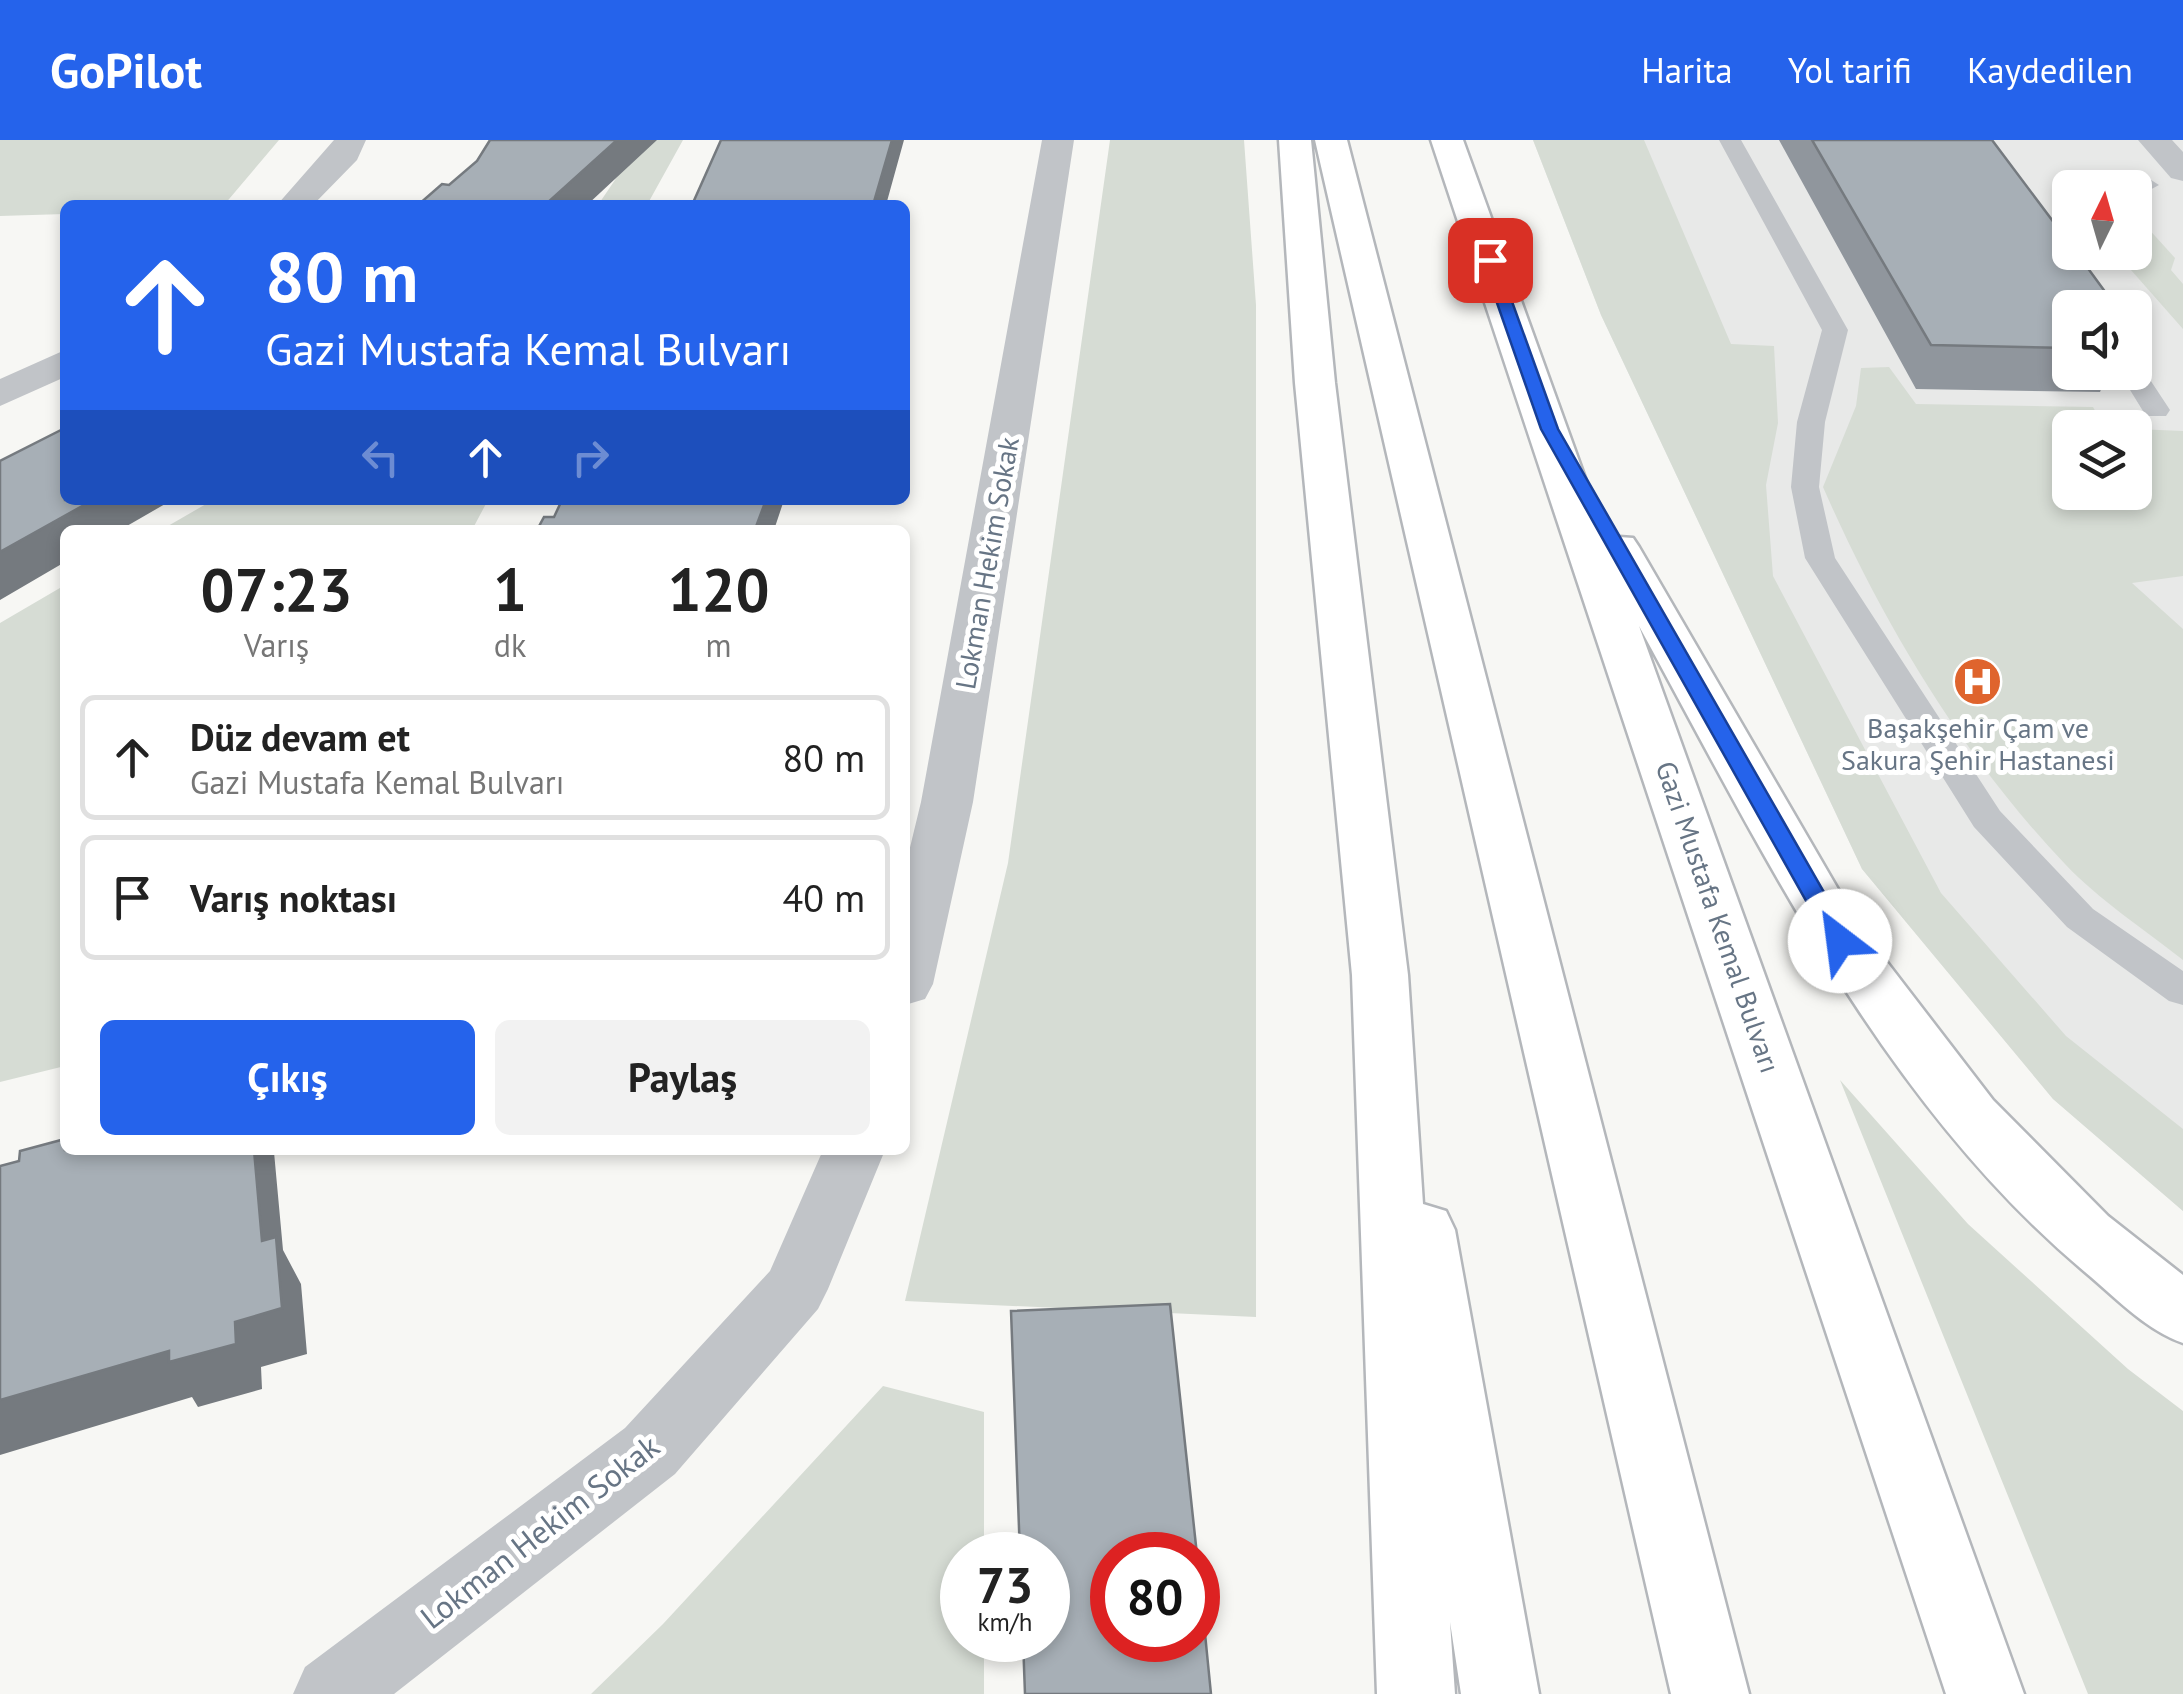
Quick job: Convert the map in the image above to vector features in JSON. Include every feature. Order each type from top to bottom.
[{"type":"highway","points":[[1295,140],[1315,383],[1380,976],[1500,1694]]},
{"type":"highway","points":[[1331,140],[1710,1694]]},
{"type":"highway","name":"Gazi Mustafa Kemal Bulvarı","points":[[1448,140],[1986,1694]]},
{"type":"highway","points":[[1550,429],[1840,941],[1970,1117],[2085,1235],[2183,1314]]},
{"type":"highway","points":[[1380,976],[1416,1694]]},
{"type":"street","points":[[299,200],[344,153],[350,140]]},
{"type":"street","name":"Lokman Hekim Sokak","points":[[910,962],[946,802],[1058,140]]},
{"type":"street","points":[[2154,140],[2183,171]]},
{"type":"street","points":[[0,394],[60,364]]},
{"type":"street","name":"Lokman Hekim Sokak","points":[[332,1694],[650,1451],[795,1289],[852,1155]]},
{"type":"lane","points":[[1730,140],[1835,330],[1811,422],[1805,488],[1820,558],[1987,819],[2080,918],[2183,991]]},
{"type":"lane","points":[[2143,390],[2156,410]]},
{"type":"shaded area","points":[[0,140],[279,140],[228,200],[60,200],[60,214],[0,216]]},
{"type":"shaded area","points":[[642,140],[683,140],[650,200],[601,200]]},
{"type":"shaded area","points":[[1110,140],[1244,140],[1256,305],[1256,1317],[905,1301],[1008,863]]},
{"type":"shaded area","name":"Başakşehir Çam ve Sakura Şehir Hastanesi","points":[[1533,140],[2183,140],[2183,1211],[2053,1099],[1862,869],[1601,315]]},
{"type":"shaded area","points":[[1533,140],[1644,140],[1731,344],[1774,346],[1778,423],[1766,485],[1773,576],[1941,893],[2066,1036],[2183,1129],[2183,1211],[2053,1099],[1862,869],[1601,315]]},
{"type":"shaded area","points":[[2152,233],[2175,258],[2171,270],[2183,284],[2183,329],[2131,270],[2152,270]]},
{"type":"shaded area","points":[[1889,367],[1916,404],[2093,407],[2095,410],[2052,410],[2052,510],[2152,510],[2152,430],[2183,431],[2183,576],[2132,583],[2183,629],[2183,960],[2078,877],[2028,823],[1959,733],[1871,588],[1823,487],[1856,406],[1861,368]]},
{"type":"shaded area","points":[[204,505],[485,505],[475,525],[170,525]]},
{"type":"shaded area","points":[[60,588],[60,1067],[0,1082],[0,623]]},
{"type":"shaded area","points":[[1840,1080],[1968,1224],[2128,1369],[2183,1411],[2183,1694],[2088,1694]]},
{"type":"shaded area","points":[[883,1386],[984,1412],[984,1532],[940,1532],[940,1662],[984,1662],[984,1694],[591,1694],[663,1624]]},
{"type":"building","points":[[490,140],[617,140],[551,200],[424,200],[477,161]]},
{"type":"building","points":[[721,140],[892,140],[874,200],[694,200]]},
{"type":"building","points":[[1812,140],[1992,140],[2052,220],[2052,270],[2089,270],[2104,290],[2052,290],[2052,348],[1931,345]]},
{"type":"building","points":[[60,431],[60,505],[84,505],[0,552],[0,461]]},
{"type":"building","points":[[560,505],[764,505],[757,524],[764,525],[540,525],[544,517],[554,517]]},
{"type":"building","points":[[60,1140],[60,1155],[254,1155],[262,1241],[276,1237],[282,1308],[235,1322],[236,1344],[169,1362],[169,1351],[0,1400],[0,1166],[19,1161],[20,1151]]},
{"type":"building","points":[[1170,1304],[1195,1532],[1090,1532],[1090,1662],[1208,1662],[1211,1694],[1025,1694],[1024,1662],[1070,1662],[1070,1532],[1019,1532],[1011,1311]]},
{"type":"place","name":"Başakşehir Çam ve Sakura Şehir Hastanesi","points":[[1978,681]]},
{"type":"route","points":[[1490,260],[1550,429],[1840,941]]}]
